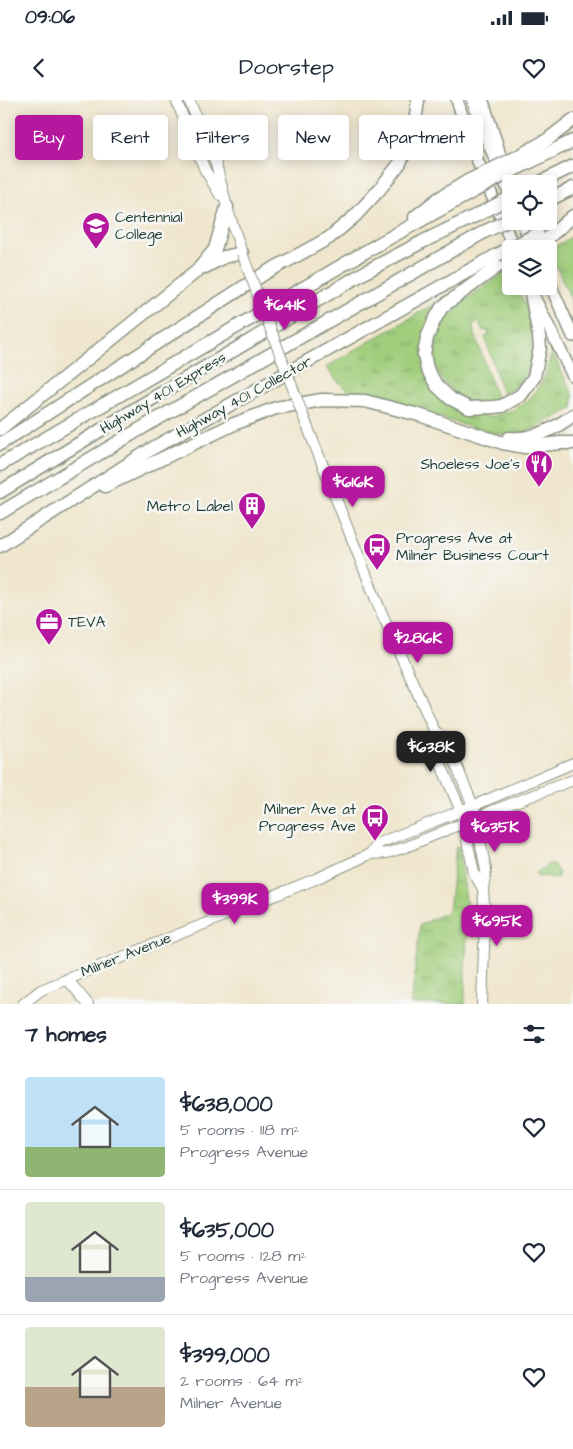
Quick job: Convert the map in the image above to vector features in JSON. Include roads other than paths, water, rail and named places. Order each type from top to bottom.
[{"type":"highway","points":[[0,444],[267,272],[329,238],[355,216],[400,163],[414,130],[418,100]]},
{"type":"highway","points":[[482,100],[504,175]]},
{"type":"highway","points":[[516,163],[573,120]]},
{"type":"highway","points":[[0,465],[382,242],[471,186],[516,163],[573,140]]},
{"type":"highway","points":[[555,175],[573,166]]},
{"type":"highway","points":[[557,196],[573,188]]},
{"type":"highway","name":"Highway 401 Express","points":[[0,492],[367,271],[502,202]]},
{"type":"highway","points":[[198,271],[215,249],[227,207]]},
{"type":"highway","name":"Highway 401 Collector","points":[[540,240],[573,216]]},
{"type":"highway","name":"Highway 401 Express","points":[[0,513],[161,417],[502,223]]},
{"type":"highway","points":[[0,429],[198,271],[224,257],[242,253]]},
{"type":"highway","points":[[502,260],[442,307],[427,338],[424,354],[427,369],[437,386],[451,399],[469,408],[493,408],[502,406],[521,395],[534,377],[540,348],[531,295]]},
{"type":"highway","name":"Highway 401 Collector","points":[[0,546],[153,448],[502,260]]},
{"type":"highway","points":[[64,504],[133,474],[234,424],[276,408],[322,400],[364,401],[419,415],[503,443],[525,447],[573,443]]},
{"type":"highway","points":[[482,436],[518,439],[539,434],[573,415]]},
{"type":"main road","points":[[189,100],[216,164],[242,253],[304,418],[379,607],[435,732],[446,740],[473,806],[486,870],[482,1004]]},
{"type":"main road","points":[[457,100],[476,157],[510,240]]},
{"type":"main road","points":[[473,100],[482,128],[503,175]]},
{"type":"main road","points":[[178,105],[194,112]]},
{"type":"main road","points":[[178,105],[205,170],[227,207]]},
{"type":"main road","points":[[534,295],[573,376]]},
{"type":"main road","points":[[555,295],[573,336]]},
{"type":"main road","points":[[435,732],[432,744],[461,811],[474,873],[484,889]]},
{"type":"main road","name":"Milner Avenue","points":[[370,854],[379,843],[461,811],[573,763]]},
{"type":"main road","name":"Milner Avenue","points":[[23,1004],[41,990],[318,878],[370,854],[387,854],[406,848],[475,818],[573,780]]},
{"type":"main road","points":[[67,979],[88,1004]]},
{"type":"place","name":"Centennial College","points":[[96,250]]},
{"type":"place","name":"Shoeless Joe's","points":[[539,488]]},
{"type":"place","name":"Metro Label","points":[[252,530]]},
{"type":"place","name":"Progress Ave at Milner Business Court","points":[[377,571]]},
{"type":"place","name":"TEVA","points":[[49,646]]},
{"type":"place","name":"Milner Ave at Progress Ave","points":[[375,842]]}]
